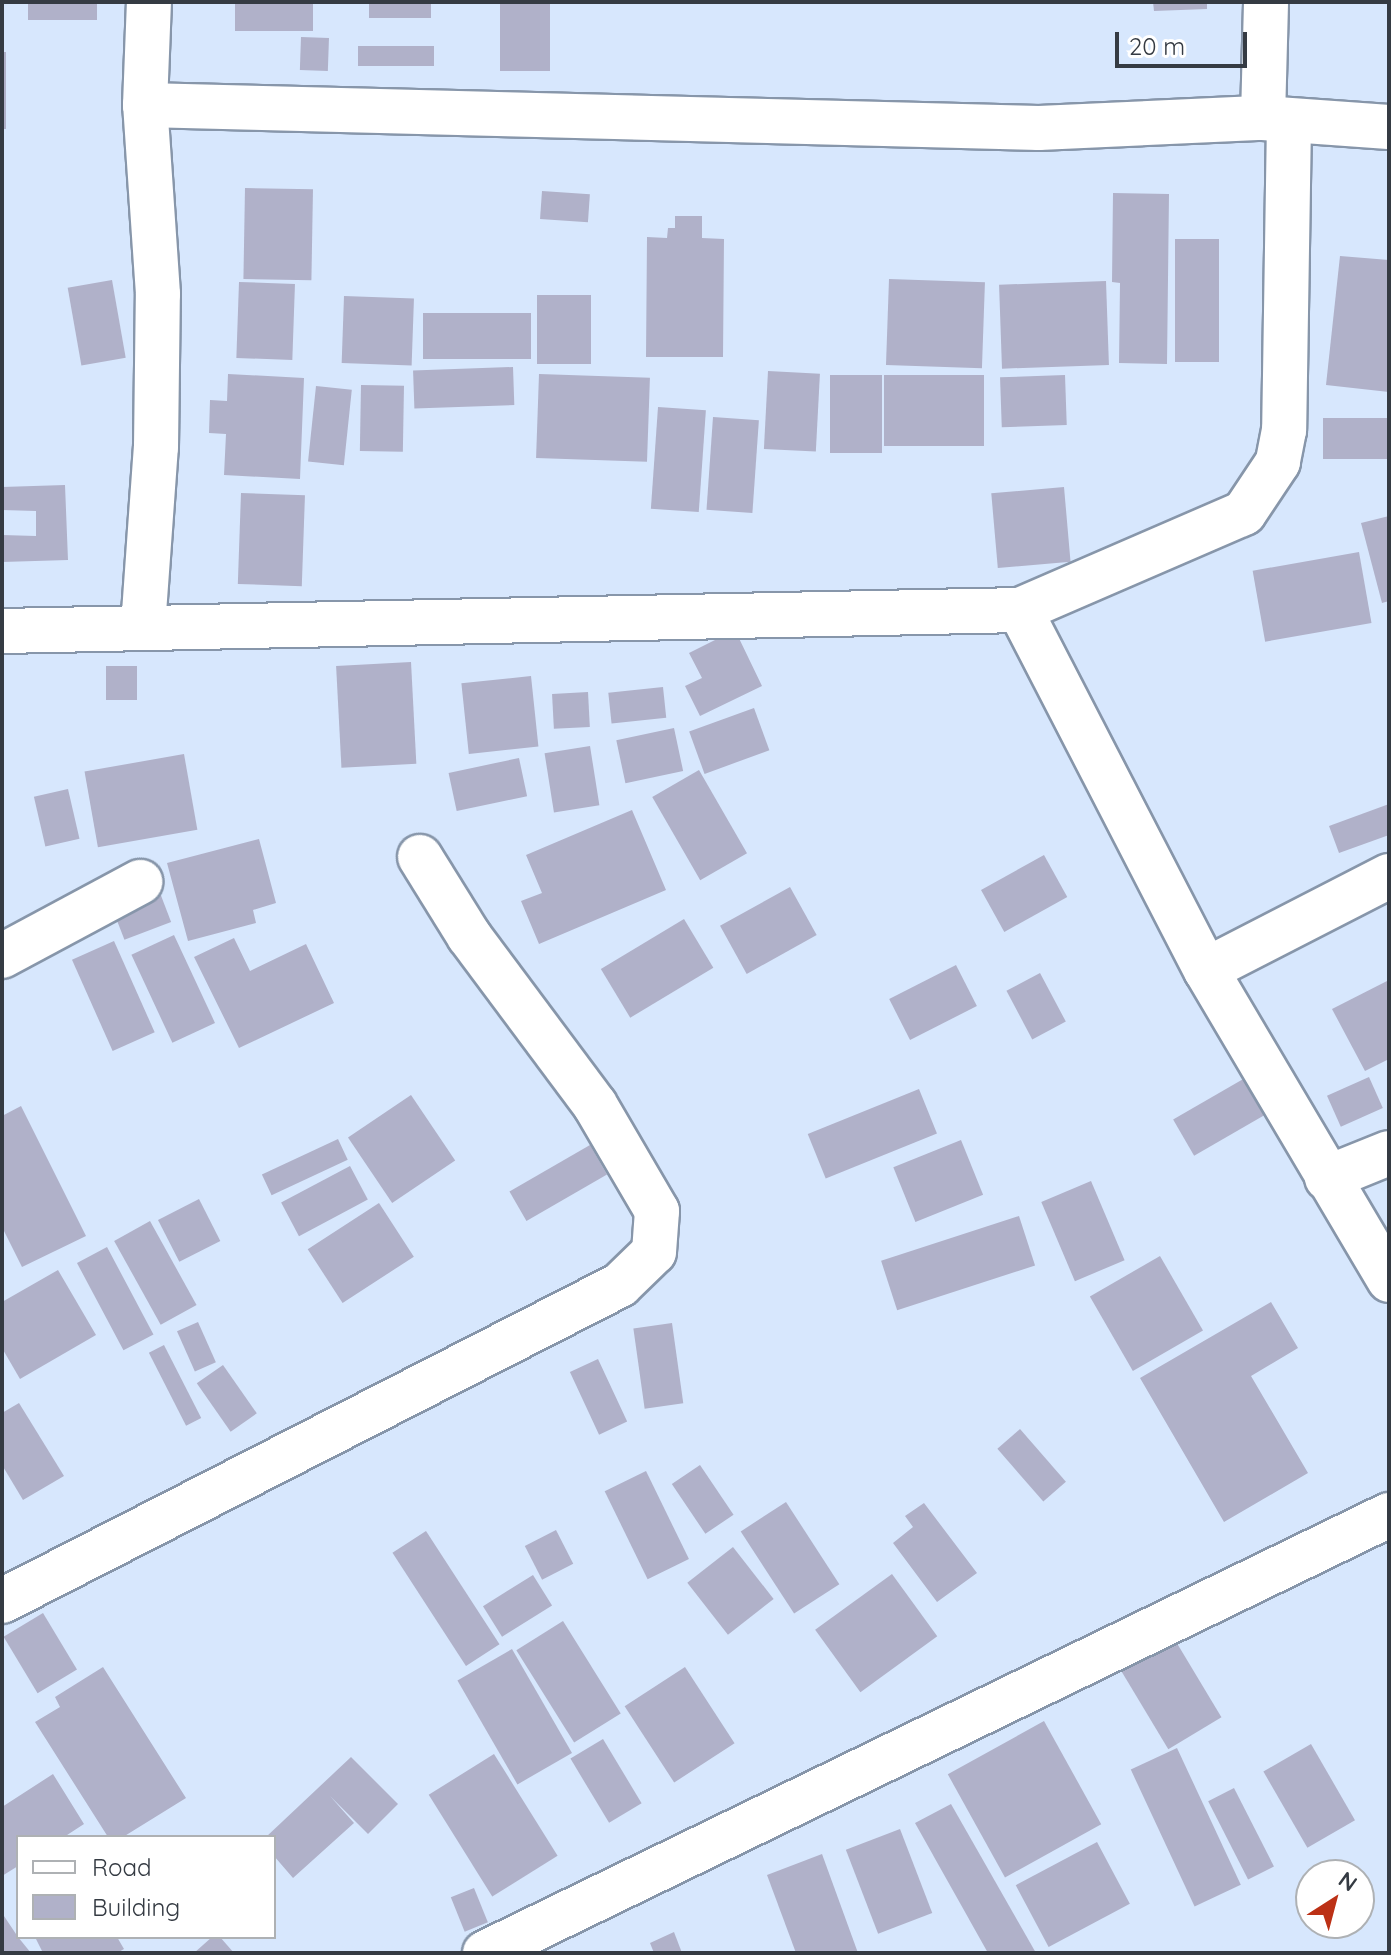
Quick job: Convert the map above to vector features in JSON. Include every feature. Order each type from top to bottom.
[{"type":"street","points":[[143,627],[156,447],[158,294],[145,105],[149,2]]},
{"type":"street","points":[[2,631],[92,632],[143,627],[1020,610],[1244,513],[1278,462],[1284,430],[1276,119],[1266,2]]},
{"type":"street","points":[[145,105],[1039,128],[1276,119],[1389,127]]},
{"type":"street","points":[[1020,610],[1206,970],[1389,1280]]},
{"type":"street","points":[[2,1601],[620,1285],[654,1252],[657,1211],[611,1132],[469,936],[420,857]]},
{"type":"street","points":[[1206,970],[1389,876]]},
{"type":"street","points":[[2,956],[140,882]]},
{"type":"street","points":[[1327,1178],[1389,1153]]},
{"type":"street","points":[[485,1953],[1389,1515]]},
{"type":"building","points":[[28,2],[97,2],[97,20],[28,20]]},
{"type":"building","points":[[235,2],[313,2],[313,31],[235,31]]},
{"type":"building","points":[[369,2],[431,2],[431,18],[369,18]]},
{"type":"building","points":[[500,2],[550,2],[550,71],[500,71]]},
{"type":"building","points":[[1153,2],[1207,2],[1207,9],[1154,11]]},
{"type":"building","points":[[301,37],[329,38],[328,71],[300,70]]},
{"type":"building","points":[[358,46],[434,46],[434,66],[358,66]]},
{"type":"building","points":[[2,52],[6,52],[6,129],[2,129]]},
{"type":"building","points":[[245,188],[313,189],[311,280],[243,279]]},
{"type":"building","points":[[542,191],[590,194],[588,222],[540,219]]},
{"type":"building","points":[[1113,193],[1169,194],[1167,364],[1119,363],[1120,283],[1112,282]]},
{"type":"building","points":[[675,216],[702,216],[702,238],[724,239],[723,357],[646,357],[647,237],[667,238],[668,228],[675,228]]},
{"type":"building","points":[[1175,239],[1219,239],[1219,362],[1175,362]]},
{"type":"building","points":[[1340,256],[1389,260],[1389,392],[1326,385]]},
{"type":"building","points":[[889,279],[985,282],[982,368],[886,365]]},
{"type":"building","points":[[112,280],[126,358],[81,366],[68,288]]},
{"type":"building","points":[[1106,281],[1109,365],[1002,369],[999,285]]},
{"type":"building","points":[[239,282],[295,284],[292,360],[236,358]]},
{"type":"building","points":[[537,295],[591,295],[591,364],[537,364]]},
{"type":"building","points":[[344,296],[414,298],[412,365],[342,363]]},
{"type":"building","points":[[423,313],[531,313],[531,359],[423,359]]},
{"type":"building","points":[[513,367],[514,405],[414,408],[413,370]]},
{"type":"building","points":[[768,371],[820,374],[816,452],[764,449]]},
{"type":"building","points":[[228,374],[304,378],[300,479],[224,475],[226,434],[209,433],[210,400],[227,401]]},
{"type":"building","points":[[539,374],[650,378],[647,462],[536,458]]},
{"type":"building","points":[[830,375],[882,375],[882,453],[830,453]]},
{"type":"building","points":[[884,375],[984,375],[984,446],[884,446]]},
{"type":"building","points":[[1065,375],[1067,425],[1002,427],[1000,377]]},
{"type":"building","points":[[361,385],[404,386],[403,452],[360,451]]},
{"type":"building","points":[[316,386],[352,390],[344,465],[308,462]]},
{"type":"building","points":[[658,407],[706,410],[699,512],[651,509]]},
{"type":"building","points":[[713,417],[759,420],[752,513],[707,510]]},
{"type":"building","points":[[1323,418],[1389,418],[1389,459],[1323,459]]},
{"type":"building","points":[[65,485],[68,560],[2,562],[2,535],[36,536],[36,511],[2,510],[2,487]]},
{"type":"building","points":[[1064,487],[1071,562],[998,568],[991,493]]},
{"type":"building","points":[[241,493],[305,495],[302,586],[238,584]]},
{"type":"building","points":[[1389,516],[1389,601],[1382,603],[1361,523]]},
{"type":"building","points":[[1359,552],[1372,623],[1265,642],[1253,571]]},
{"type":"building","points":[[735,630],[762,686],[700,716],[685,686],[702,678],[689,653]]},
{"type":"building","points":[[411,662],[416,764],[341,768],[336,666]]},
{"type":"building","points":[[106,666],[137,666],[137,700],[106,700]]},
{"type":"building","points":[[531,676],[538,747],[469,754],[461,683]]},
{"type":"building","points":[[663,687],[666,718],[612,724],[608,693]]},
{"type":"building","points":[[588,692],[590,727],[554,729],[552,694]]},
{"type":"building","points":[[754,708],[769,750],[705,774],[689,732]]},
{"type":"building","points":[[674,728],[683,771],[625,783],[616,740]]},
{"type":"building","points":[[590,746],[599,805],[554,812],[545,753]]},
{"type":"building","points":[[184,754],[197,830],[98,847],[85,772]]},
{"type":"building","points":[[519,758],[527,796],[457,811],[449,773]]},
{"type":"building","points":[[699,770],[747,853],[700,880],[652,797]]},
{"type":"building","points":[[68,789],[79,839],[45,847],[34,797]]},
{"type":"building","points":[[1389,804],[1389,835],[1339,853],[1329,826]]},
{"type":"building","points":[[632,810],[666,890],[539,944],[521,901],[542,893],[526,855]]},
{"type":"building","points":[[259,839],[276,903],[253,910],[256,923],[188,941],[167,863]]},
{"type":"building","points":[[1044,855],[1067,897],[1004,932],[981,890]]},
{"type":"building","points":[[790,887],[817,935],[747,974],[720,926]]},
{"type":"building","points":[[160,893],[171,922],[124,940],[113,911]]},
{"type":"building","points":[[684,919],[713,968],[630,1018],[601,969]]},
{"type":"building","points":[[174,935],[215,1023],[172,1043],[131,955]]},
{"type":"building","points":[[234,938],[250,971],[306,944],[334,1003],[239,1048],[194,957]]},
{"type":"building","points":[[114,941],[155,1032],[113,1051],[72,960]]},
{"type":"building","points":[[956,965],[977,1006],[910,1040],[889,999]]},
{"type":"building","points":[[1040,973],[1066,1022],[1032,1039],[1006,991]]},
{"type":"building","points":[[1389,980],[1389,1059],[1365,1071],[1332,1009]]},
{"type":"building","points":[[1369,1077],[1383,1108],[1341,1127],[1327,1096]]},
{"type":"building","points":[[1245,1078],[1266,1114],[1194,1156],[1173,1120]]},
{"type":"building","points":[[919,1089],[937,1134],[826,1178],[808,1134]]},
{"type":"building","points":[[411,1095],[455,1160],[392,1203],[348,1137]]},
{"type":"building","points":[[21,1106],[86,1236],[22,1267],[2,1227],[2,1116]]},
{"type":"building","points":[[338,1139],[348,1160],[272,1195],[262,1174]]},
{"type":"building","points":[[961,1140],[983,1195],[915,1222],[893,1167]]},
{"type":"building","points":[[590,1145],[607,1174],[526,1221],[509,1192]]},
{"type":"building","points":[[350,1166],[368,1200],[299,1236],[281,1203]]},
{"type":"building","points":[[1091,1181],[1125,1260],[1075,1281],[1041,1202]]},
{"type":"building","points":[[199,1199],[220,1241],[179,1262],[158,1220]]},
{"type":"building","points":[[379,1203],[414,1257],[343,1303],[308,1249]]},
{"type":"building","points":[[1019,1216],[1035,1265],[897,1310],[881,1261]]},
{"type":"building","points":[[150,1221],[197,1305],[161,1325],[114,1241]]},
{"type":"building","points":[[107,1247],[153,1334],[123,1350],[77,1263]]},
{"type":"building","points":[[1160,1256],[1203,1330],[1133,1371],[1090,1296]]},
{"type":"building","points":[[58,1270],[96,1335],[20,1379],[2,1348],[2,1302]]},
{"type":"building","points":[[1271,1302],[1298,1348],[1251,1376],[1308,1473],[1224,1522],[1140,1378]]},
{"type":"building","points":[[198,1322],[216,1362],[195,1372],[177,1331]]},
{"type":"building","points":[[672,1323],[683,1403],[645,1409],[633,1328]]},
{"type":"building","points":[[164,1345],[201,1418],[186,1426],[149,1353]]},
{"type":"building","points":[[598,1359],[627,1422],[599,1435],[570,1372]]},
{"type":"building","points":[[223,1365],[257,1413],[231,1432],[197,1383]]},
{"type":"building","points":[[19,1403],[64,1476],[23,1500],[2,1465],[2,1413]]},
{"type":"building","points":[[1020,1429],[1066,1482],[1043,1502],[997,1449]]},
{"type":"building","points":[[700,1465],[734,1515],[705,1534],[672,1484]]},
{"type":"building","points":[[646,1471],[689,1559],[648,1579],[605,1491]]},
{"type":"building","points":[[786,1502],[839,1584],[794,1614],[741,1531]]},
{"type":"building","points":[[924,1503],[977,1573],[937,1602],[893,1543],[913,1527],[905,1516]]},
{"type":"building","points":[[556,1530],[573,1564],[542,1580],[525,1546]]},
{"type":"building","points":[[426,1531],[500,1644],[466,1666],[392,1553]]},
{"type":"building","points":[[733,1547],[774,1599],[728,1635],[687,1583]]},
{"type":"building","points":[[892,1574],[937,1636],[860,1692],[815,1630]]},
{"type":"building","points":[[533,1575],[552,1606],[502,1637],[483,1606]]},
{"type":"building","points":[[43,1613],[77,1670],[38,1693],[4,1637]]},
{"type":"building","points":[[563,1621],[621,1713],[574,1743],[516,1650]]},
{"type":"building","points":[[1172,1635],[1221,1717],[1168,1749],[1119,1667]]},
{"type":"building","points":[[512,1649],[572,1753],[517,1784],[457,1681]]},
{"type":"building","points":[[103,1667],[186,1798],[126,1835],[107,1835],[35,1722],[60,1707],[55,1697]]},
{"type":"building","points":[[685,1667],[735,1743],[674,1783],[625,1706]]},
{"type":"building","points":[[1044,1721],[1101,1824],[1005,1878],[948,1774]]},
{"type":"building","points":[[603,1739],[642,1803],[609,1823],[570,1759]]},
{"type":"building","points":[[1311,1744],[1355,1820],[1307,1848],[1263,1772]]},
{"type":"building","points":[[1177,1748],[1241,1885],[1195,1906],[1131,1770]]},
{"type":"building","points":[[494,1754],[558,1856],[492,1897],[429,1795]]},
{"type":"building","points":[[351,1757],[398,1804],[368,1834],[330,1796],[354,1823],[293,1878],[276,1858],[276,1835],[268,1835]]},
{"type":"building","points":[[53,1774],[84,1824],[67,1835],[16,1835],[16,1867],[2,1876],[2,1807]]},
{"type":"building","points":[[1234,1788],[1274,1866],[1248,1880],[1208,1801]]},
{"type":"building","points":[[951,1804],[1036,1953],[988,1953],[915,1823]]},
{"type":"building","points":[[900,1829],[932,1913],[878,1934],[846,1850]]},
{"type":"building","points":[[1097,1842],[1130,1904],[1049,1947],[1016,1885]]},
{"type":"building","points":[[822,1854],[858,1953],[796,1953],[767,1875]]},
{"type":"building","points":[[474,1888],[488,1922],[465,1932],[451,1897]]},
{"type":"building","points":[[2,1913],[16,1939],[20,1939],[31,1953],[2,1953]]},
{"type":"building","points":[[674,1932],[682,1953],[654,1953],[650,1943]]},
{"type":"building","points":[[36,1939],[118,1939],[124,1949],[117,1953],[43,1953]]},
{"type":"building","points":[[210,1939],[222,1939],[234,1953],[194,1953]]}]
